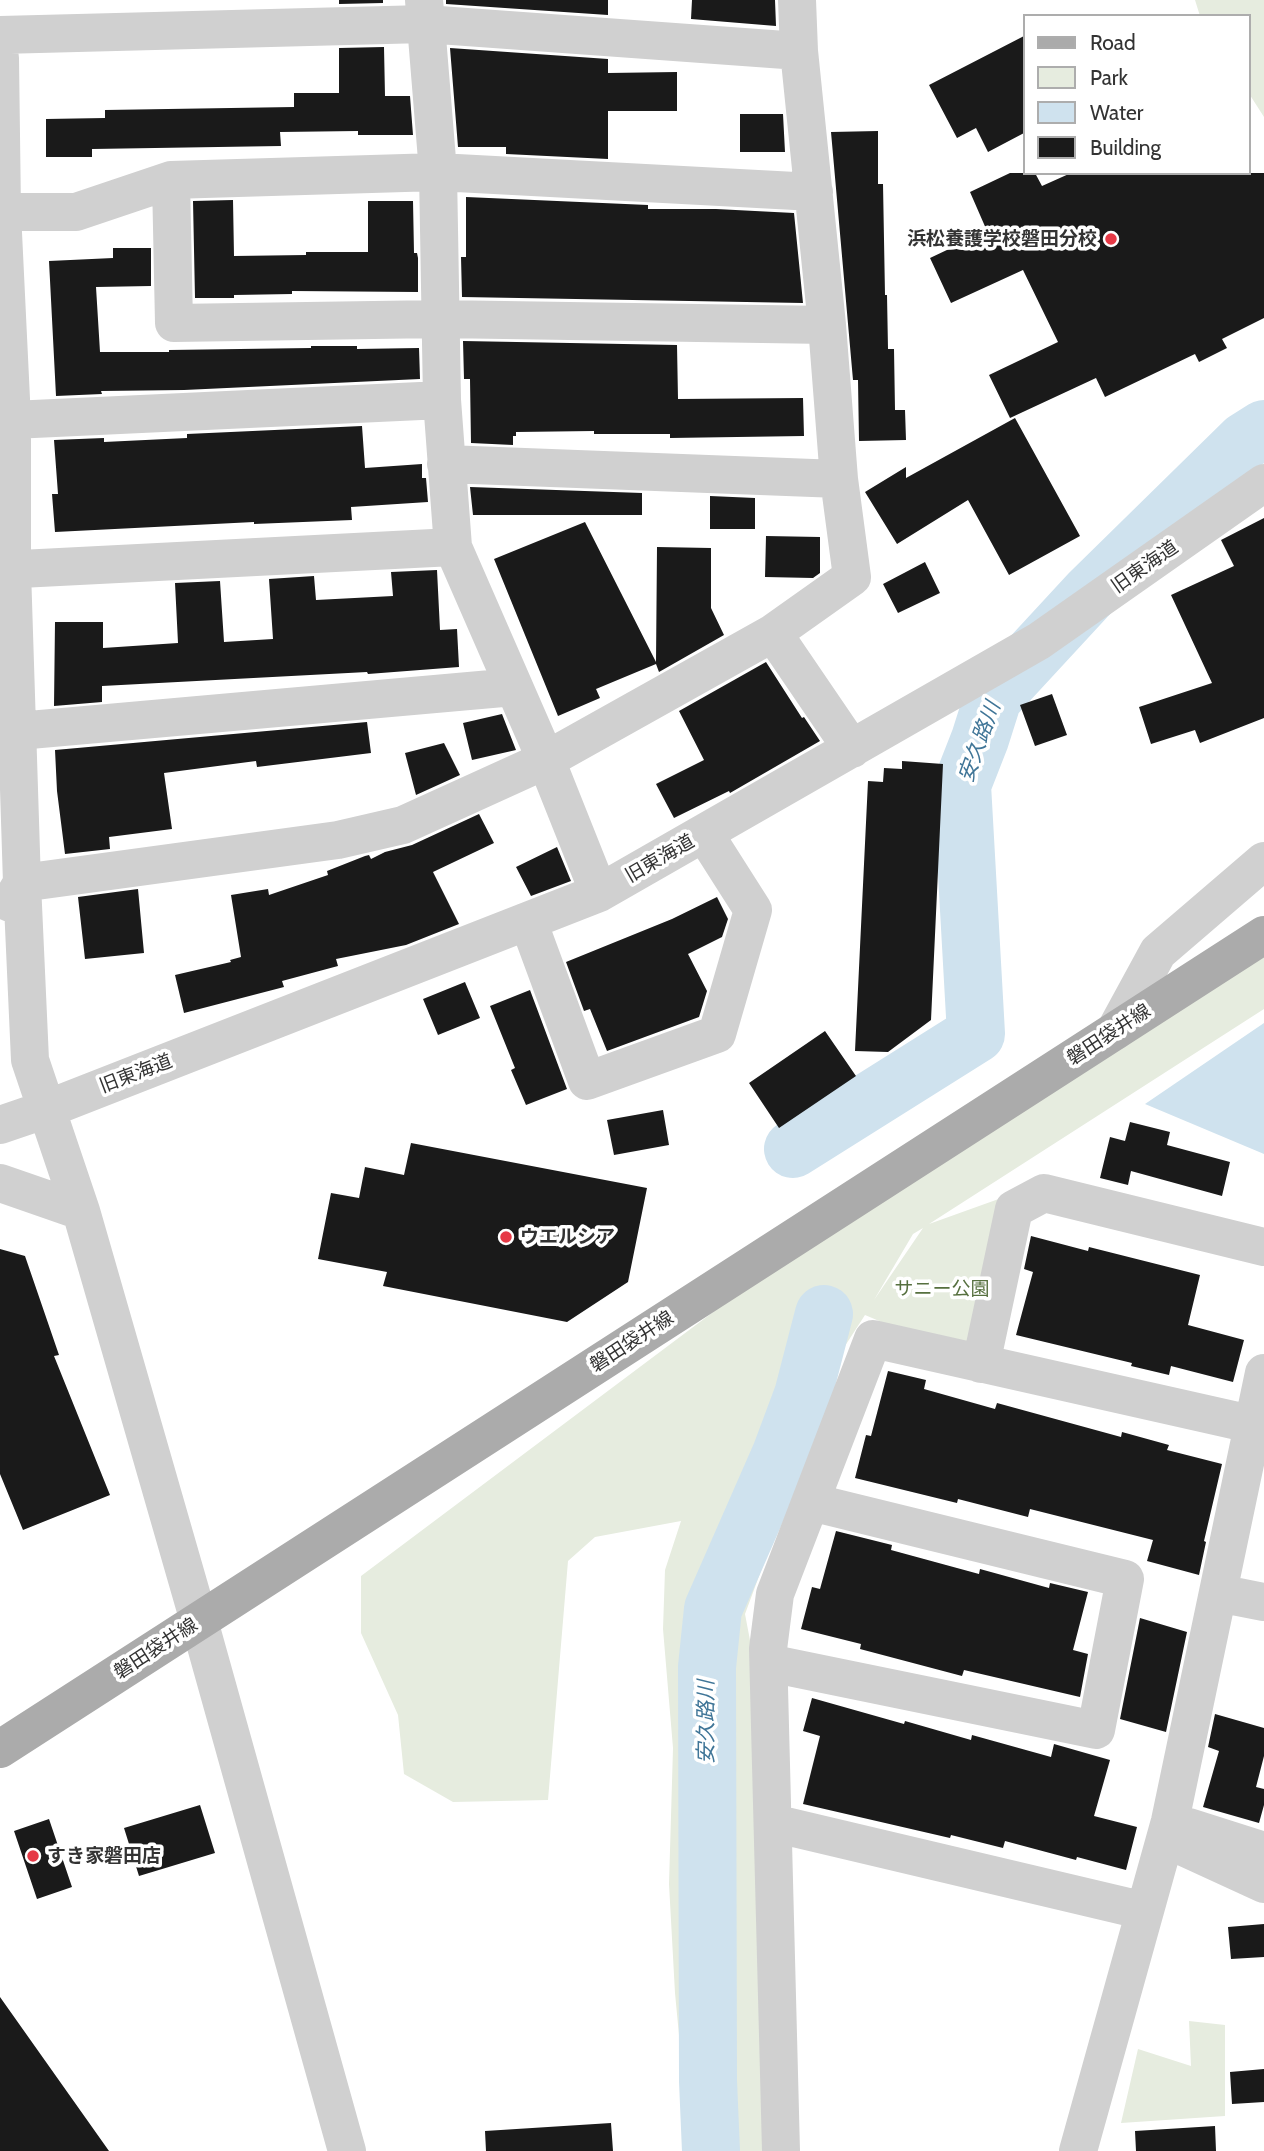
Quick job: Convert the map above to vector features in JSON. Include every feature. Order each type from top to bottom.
[{"type":"main road","name":"磐田袋井線","points":[[0,1749],[1264,935]]},
{"type":"street","points":[[22,883],[338,840],[403,825],[546,760],[772,633],[852,577],[839,479],[827,325],[799,51],[797,0]]},
{"type":"street","points":[[0,35],[425,12],[799,51]]},
{"type":"street","points":[[425,12],[438,173],[442,400],[453,547],[546,760],[599,894]]},
{"type":"street","points":[[0,58],[1,212],[12,420],[6,570],[18,730],[30,1060],[81,1211],[347,2151]]},
{"type":"street","points":[[1,212],[76,212],[171,180],[438,173],[814,192]]},
{"type":"street","points":[[171,180],[174,323],[440,319],[827,325]]},
{"type":"street","points":[[12,420],[442,400]]},
{"type":"street","points":[[446,464],[839,479]]},
{"type":"street","name":"旧東海道","points":[[0,1125],[599,894],[1039,641],[1264,483]]},
{"type":"street","points":[[6,570],[453,547]]},
{"type":"street","points":[[772,633],[852,749]]},
{"type":"street","points":[[18,730],[514,687]]},
{"type":"street","points":[[528,921],[587,1081],[717,1034],[753,910],[704,833]]},
{"type":"street","points":[[1115,1031],[1158,952],[1264,861]]},
{"type":"street","points":[[0,923],[22,883]]},
{"type":"street","points":[[0,1183],[81,1211]]},
{"type":"street","points":[[981,1364],[1014,1209],[1044,1193],[1264,1247]]},
{"type":"street","points":[[781,2151],[768,1649],[775,1594],[873,1339],[1259,1426]]},
{"type":"street","points":[[1078,2151],[1168,1830],[1218,1593],[1259,1426],[1264,1373]]},
{"type":"street","points":[[769,1663],[1096,1730],[1125,1579],[811,1502]]},
{"type":"street","points":[[1218,1593],[1264,1602]]},
{"type":"street","points":[[773,1823],[1145,1910]]},
{"type":"street","points":[[1168,1830],[1264,1851]]},
{"type":"street","points":[[1168,1830],[1264,1884]]},
{"type":"green space","points":[[1195,0],[1264,0],[1264,117],[1250,95],[1250,14],[1199,14]]},
{"type":"green space","name":"サニー公園","points":[[1264,935],[1264,1009],[929,1224],[1007,1196],[981,1364],[865,1315],[843,1349],[745,1614],[771,1751],[781,2151],[690,2151],[675,1993],[669,1884],[673,1748],[663,1629],[665,1570],[681,1521],[595,1537],[568,1561],[548,1800],[453,1802],[404,1774],[398,1715],[361,1633],[361,1576],[924,1154]],"holes":[[[923,1228],[874,1300],[913,1234]]]},
{"type":"green space","points":[[1189,2021],[1225,2025],[1225,2116],[1121,2123],[1138,2049],[1191,2066]]},
{"type":"water","points":[[1264,1023],[1264,1154],[1145,1104]]},
{"type":"building","points":[[339,0],[383,0],[383,3],[339,4]]},
{"type":"building","points":[[446,0],[608,0],[608,15],[446,4]]},
{"type":"building","points":[[692,0],[775,0],[776,26],[691,19]]},
{"type":"building","points":[[1023,37],[1023,134],[988,152],[976,128],[957,138],[929,85]]},
{"type":"building","points":[[384,47],[385,96],[410,96],[413,135],[358,135],[358,131],[280,132],[281,146],[92,149],[92,157],[46,157],[46,119],[105,118],[105,110],[294,107],[294,93],[339,93],[339,48]]},
{"type":"building","points":[[450,48],[608,59],[608,73],[677,72],[677,111],[608,111],[608,159],[506,154],[506,147],[458,147]]},
{"type":"building","points":[[740,114],[783,114],[785,152],[740,152]]},
{"type":"building","points":[[878,131],[878,184],[883,184],[888,349],[894,349],[895,410],[905,410],[906,440],[859,441],[858,380],[853,380],[831,132]]},
{"type":"building","points":[[1010,173],[1036,175],[1042,186],[1067,175],[1264,173],[1264,318],[1222,339],[1227,348],[1199,362],[1195,354],[1105,397],[1096,378],[1010,418],[989,375],[1058,342],[1023,270],[951,303],[930,258],[987,231],[970,192]]},
{"type":"building","points":[[466,197],[648,205],[648,209],[794,213],[803,303],[462,297],[461,257],[466,257]]},
{"type":"building","points":[[233,200],[234,256],[368,252],[368,201],[413,201],[418,292],[292,291],[292,294],[195,298],[193,201]]},
{"type":"building","points":[[113,248],[151,248],[151,286],[96,287],[100,352],[311,346],[357,346],[357,349],[419,348],[420,379],[184,390],[101,391],[102,394],[56,396],[49,261],[113,258]]},
{"type":"building","points":[[463,341],[677,345],[678,399],[803,398],[804,436],[670,438],[670,434],[594,434],[594,431],[516,432],[513,445],[471,443],[470,379],[464,379]]},
{"type":"building","points":[[1015,418],[1080,536],[1009,575],[968,500],[897,544],[865,492],[906,467],[906,478]]},
{"type":"building","points":[[362,426],[365,468],[422,464],[422,478],[426,478],[428,502],[351,507],[352,520],[55,532],[52,494],[58,494],[54,440],[104,438],[104,442],[187,438],[187,434]]},
{"type":"building","points":[[470,487],[642,493],[642,515],[473,515]]},
{"type":"building","points":[[710,496],[755,498],[755,529],[710,529]]},
{"type":"building","points":[[1264,518],[1264,718],[1200,743],[1195,730],[1151,744],[1139,707],[1212,683],[1171,595],[1234,566],[1221,540]]},
{"type":"building","points":[[585,522],[656,662],[657,547],[711,548],[711,608],[724,635],[659,672],[656,664],[596,689],[600,698],[558,716],[494,559]]},
{"type":"building","points":[[766,536],[820,537],[820,573],[813,578],[765,577]]},
{"type":"building","points":[[925,562],[940,593],[898,613],[883,584]]},
{"type":"building","points":[[437,570],[440,630],[457,629],[459,667],[368,674],[102,686],[102,702],[54,706],[55,622],[103,622],[103,648],[178,643],[175,583],[220,581],[224,642],[273,639],[269,579],[314,576],[316,600],[393,596],[391,572]]},
{"type":"building","points":[[766,662],[820,741],[730,793],[729,791],[674,818],[656,784],[704,760],[679,711]]},
{"type":"building","points":[[1052,694],[1067,735],[1035,746],[1020,705]]},
{"type":"building","points":[[502,714],[516,750],[472,760],[463,723]]},
{"type":"building","points":[[367,722],[371,753],[257,767],[256,761],[164,773],[172,829],[109,837],[110,849],[65,854],[55,750]]},
{"type":"building","points":[[444,743],[460,775],[416,795],[405,753]]},
{"type":"building","points":[[902,761],[943,764],[931,1020],[888,1052],[855,1051],[868,781],[883,782],[884,768],[902,769]]},
{"type":"building","points":[[479,814],[494,843],[433,872],[459,924],[406,945],[336,959],[338,966],[282,981],[284,987],[184,1013],[175,975],[231,962],[230,960],[241,957],[231,895],[268,889],[269,895],[328,875],[327,871],[365,856],[369,855],[371,859],[385,852],[412,845]]},
{"type":"building","points":[[557,847],[571,881],[531,896],[516,867]]},
{"type":"building","points":[[138,889],[144,953],[85,959],[78,897]]},
{"type":"building","points":[[717,897],[728,919],[722,937],[688,954],[707,991],[699,1017],[607,1051],[590,1009],[584,1011],[566,962],[672,919]]},
{"type":"building","points":[[465,982],[480,1018],[438,1035],[423,999]]},
{"type":"building","points":[[530,990],[567,1089],[526,1105],[511,1070],[515,1068],[490,1006]]},
{"type":"building","points":[[825,1031],[856,1076],[779,1128],[749,1083]]},
{"type":"building","points":[[663,1110],[669,1145],[614,1155],[607,1120]]},
{"type":"building","points":[[1130,1122],[1170,1132],[1167,1145],[1230,1162],[1222,1196],[1131,1171],[1128,1185],[1100,1178],[1110,1137],[1125,1141]]},
{"type":"building","points":[[411,1143],[647,1188],[628,1282],[567,1322],[383,1286],[387,1272],[318,1259],[331,1193],[359,1198],[365,1167],[404,1175]]},
{"type":"building","points":[[1031,1236],[1088,1251],[1089,1247],[1200,1275],[1188,1325],[1244,1340],[1233,1382],[1171,1366],[1169,1375],[1131,1366],[1132,1363],[1016,1335],[1033,1272],[1024,1269]]},
{"type":"building","points":[[0,1249],[25,1256],[59,1355],[54,1356],[110,1495],[23,1530],[0,1474]]},
{"type":"building","points":[[888,1371],[926,1380],[924,1389],[995,1409],[997,1403],[1121,1437],[1122,1432],[1169,1445],[1167,1450],[1222,1464],[1199,1575],[1147,1561],[1153,1540],[1030,1509],[1028,1517],[958,1499],[957,1503],[855,1478],[866,1435],[871,1436]]},
{"type":"building","points":[[836,1531],[892,1545],[891,1550],[979,1574],[980,1569],[1049,1588],[1050,1583],[1088,1592],[1073,1650],[1088,1654],[1080,1697],[964,1670],[962,1676],[860,1649],[861,1644],[801,1629],[812,1587],[820,1589]]},
{"type":"building","points":[[1140,1618],[1187,1632],[1166,1732],[1120,1719]]},
{"type":"building","points":[[812,1698],[904,1724],[905,1721],[971,1740],[972,1735],[1051,1757],[1054,1744],[1110,1760],[1094,1816],[1137,1827],[1126,1870],[1005,1841],[1003,1848],[803,1804],[820,1736],[803,1731]]},
{"type":"building","points":[[1215,1714],[1264,1728],[1264,1756],[1256,1787],[1264,1789],[1264,1805],[1259,1823],[1203,1807],[1219,1751],[1208,1747]]},
{"type":"building","points":[[200,1805],[215,1853],[139,1876],[124,1828]]},
{"type":"building","points":[[49,1819],[72,1887],[37,1899],[14,1831]]},
{"type":"building","points":[[1264,1924],[1264,1957],[1231,1959],[1228,1927]]},
{"type":"building","points":[[0,1997],[109,2151],[0,2151]]},
{"type":"building","points":[[1264,2069],[1264,2102],[1232,2104],[1230,2072]]},
{"type":"building","points":[[611,2123],[613,2151],[486,2151],[485,2131]]},
{"type":"building","points":[[1215,2126],[1216,2151],[1136,2151],[1135,2131]]},
{"type":"waterway","name":"安久路川","points":[[793,1149],[976,1034],[962,785],[993,698],[1090,593],[1245,441],[1264,429]]},
{"type":"waterway","name":"安久路川","points":[[711,2151],[708,2081],[707,1667],[713,1609],[781,1454],[803,1395],[824,1314]]},
{"type":"place","name":"浜松養護学校磐田分校","points":[[1111,239]]},
{"type":"place","name":"ウエルシア","points":[[506,1237]]},
{"type":"place","name":"すき家磐田店","points":[[33,1856]]}]
